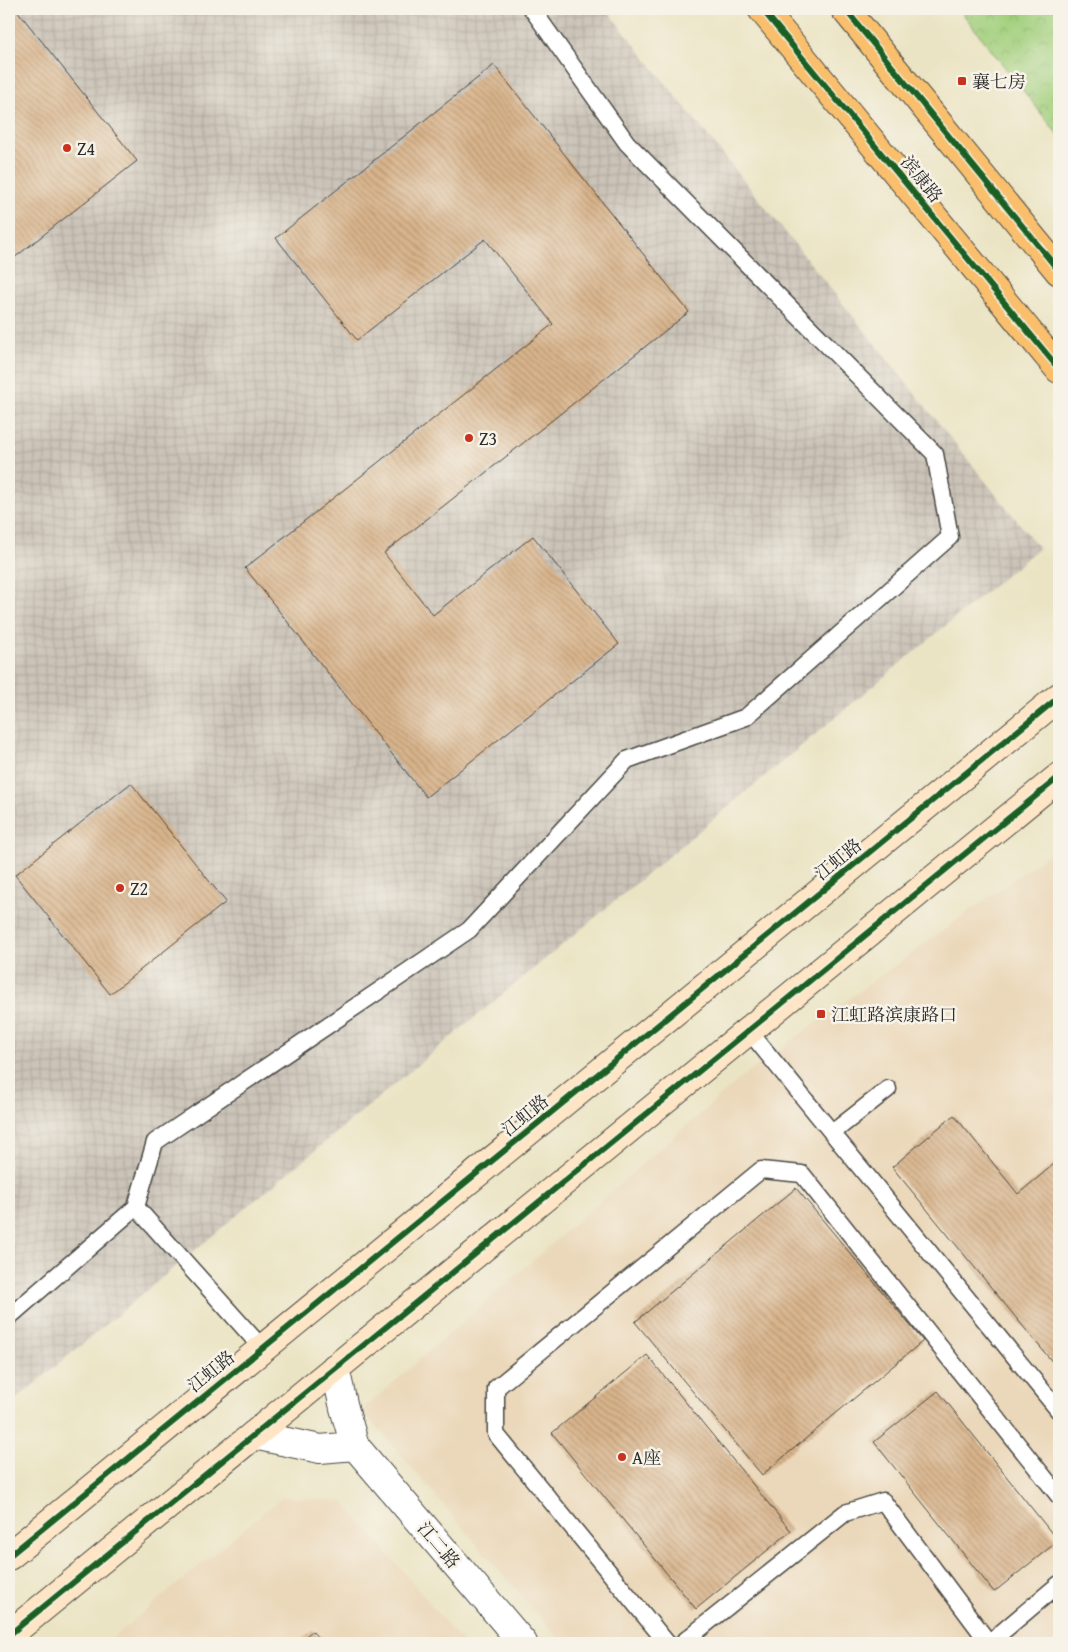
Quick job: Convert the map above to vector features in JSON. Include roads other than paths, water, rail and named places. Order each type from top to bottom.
[{"type":"main road","name":"滨康路","points":[[762,9],[1059,369]]},
{"type":"main road","points":[[846,9],[1059,271]]},
{"type":"main road","name":"江虹路","points":[[9,1556],[1059,697]]},
{"type":"main road","points":[[9,1635],[1059,777]]},
{"type":"street","name":"江二路","points":[[336,1368],[344,1408],[355,1446],[523,1643]]},
{"type":"street","points":[[254,1435],[320,1449],[355,1446]]},
{"type":"lane","points":[[9,1317],[136,1207],[155,1142],[469,930],[626,760],[746,716],[950,537],[935,454],[627,143],[532,9]]},
{"type":"lane","points":[[749,1031],[1059,1411]]},
{"type":"lane","points":[[832,1133],[888,1089]]},
{"type":"lane","points":[[667,1643],[496,1434],[496,1388],[762,1170],[802,1174],[1059,1496]]},
{"type":"lane","points":[[136,1207],[262,1348]]},
{"type":"lane","points":[[682,1643],[845,1513],[883,1501],[989,1643],[1059,1584]]},
{"type":"place","name":"襄七房","points":[[962,81]]},
{"type":"place","name":"Z4","points":[[67,148]]},
{"type":"place","name":"Z3","points":[[469,438]]},
{"type":"place","name":"Z2","points":[[120,888]]},
{"type":"place","name":"江虹路滨康路口","points":[[821,1014]]},
{"type":"place","name":"A座","points":[[622,1457]]}]
